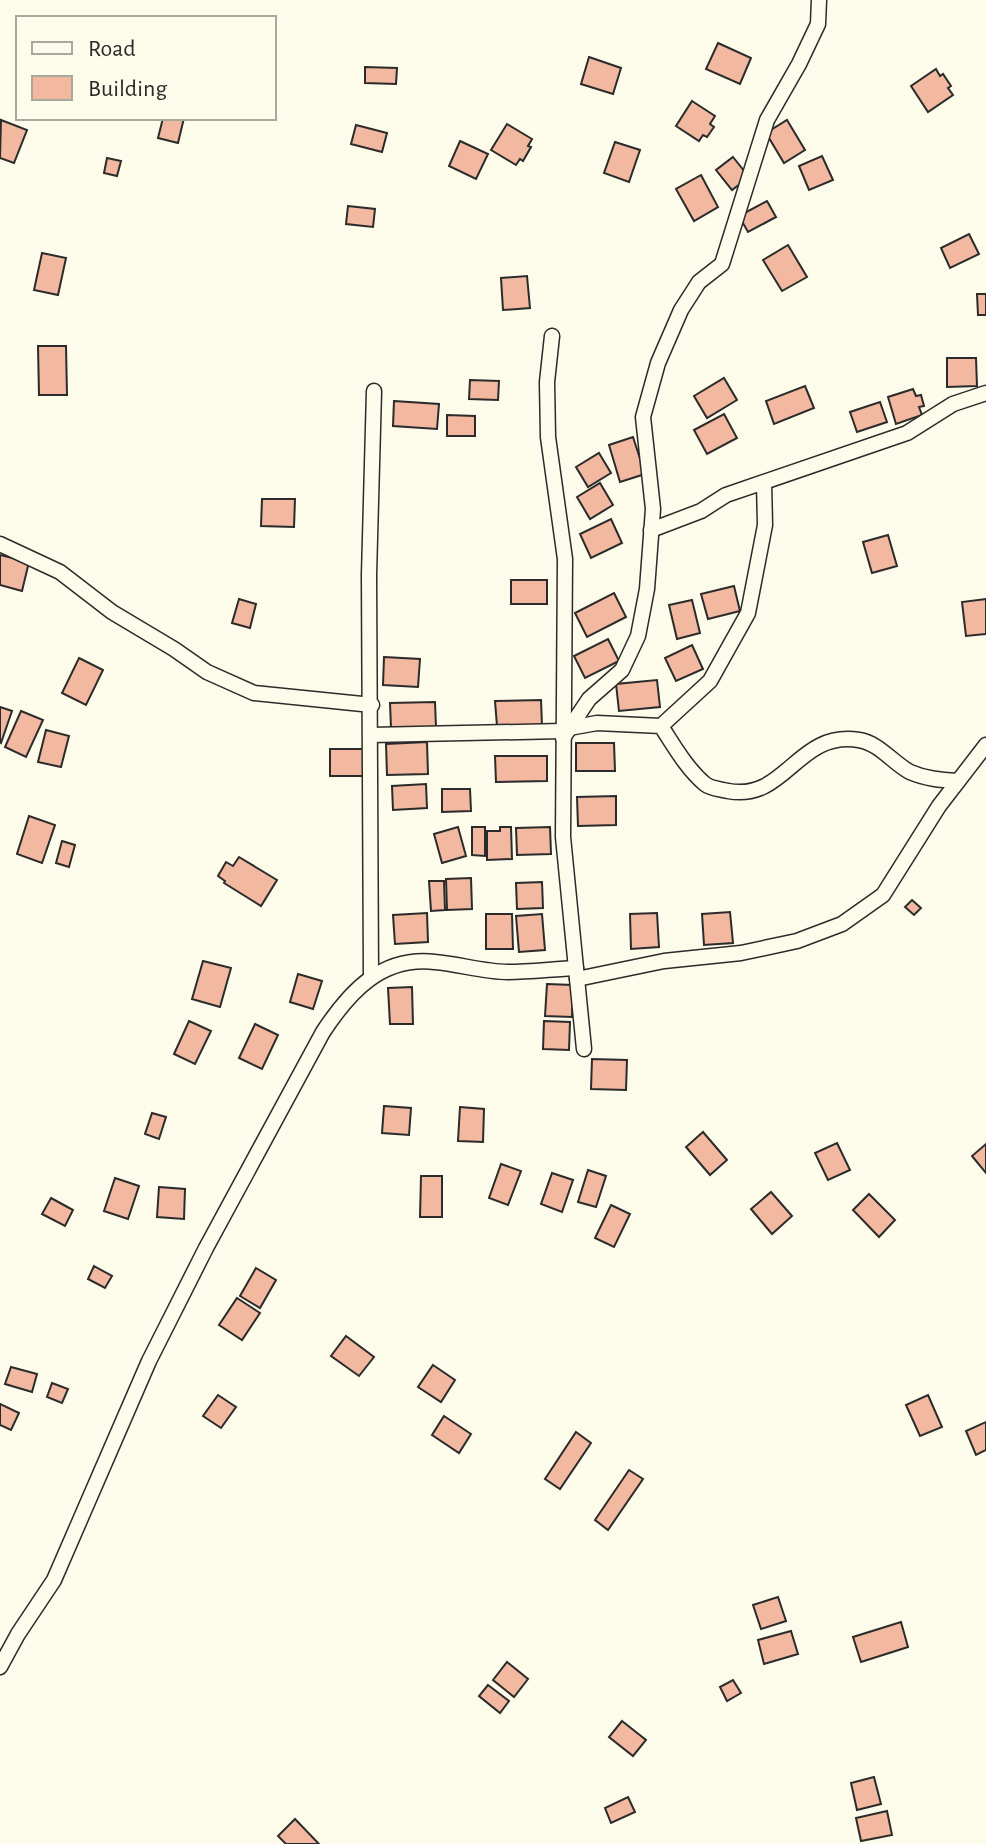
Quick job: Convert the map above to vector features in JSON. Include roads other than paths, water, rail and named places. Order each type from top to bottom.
[{"type":"street","points":[[565,733],[589,699],[622,670],[638,636],[647,589],[653,509],[643,417],[658,363],[681,310],[693,291],[699,282],[722,264],[767,120],[818,24],[819,0]]},
{"type":"street","points":[[552,336],[547,382],[548,437],[565,559],[563,837],[584,1049]]},
{"type":"street","points":[[371,977],[369,575],[374,391]]},
{"type":"street","points":[[651,530],[701,511],[726,495],[907,433],[953,404],[986,393]]},
{"type":"street","points":[[371,735],[565,733],[597,723],[661,726],[710,681],[748,613],[765,525],[764,483]]},
{"type":"street","points":[[0,544],[60,572],[112,612],[207,672],[254,693],[372,705]]},
{"type":"street","points":[[661,726],[685,761],[708,786],[739,793],[761,790],[780,777],[803,754],[829,742],[859,740],[880,750],[909,771],[930,779],[958,781]]},
{"type":"street","points":[[0,1667],[54,1580],[149,1361],[206,1248],[323,1032],[341,1005],[361,984],[402,962],[432,961],[507,972],[576,973],[741,953],[783,944],[842,924],[883,895],[958,781],[986,745]]}]
